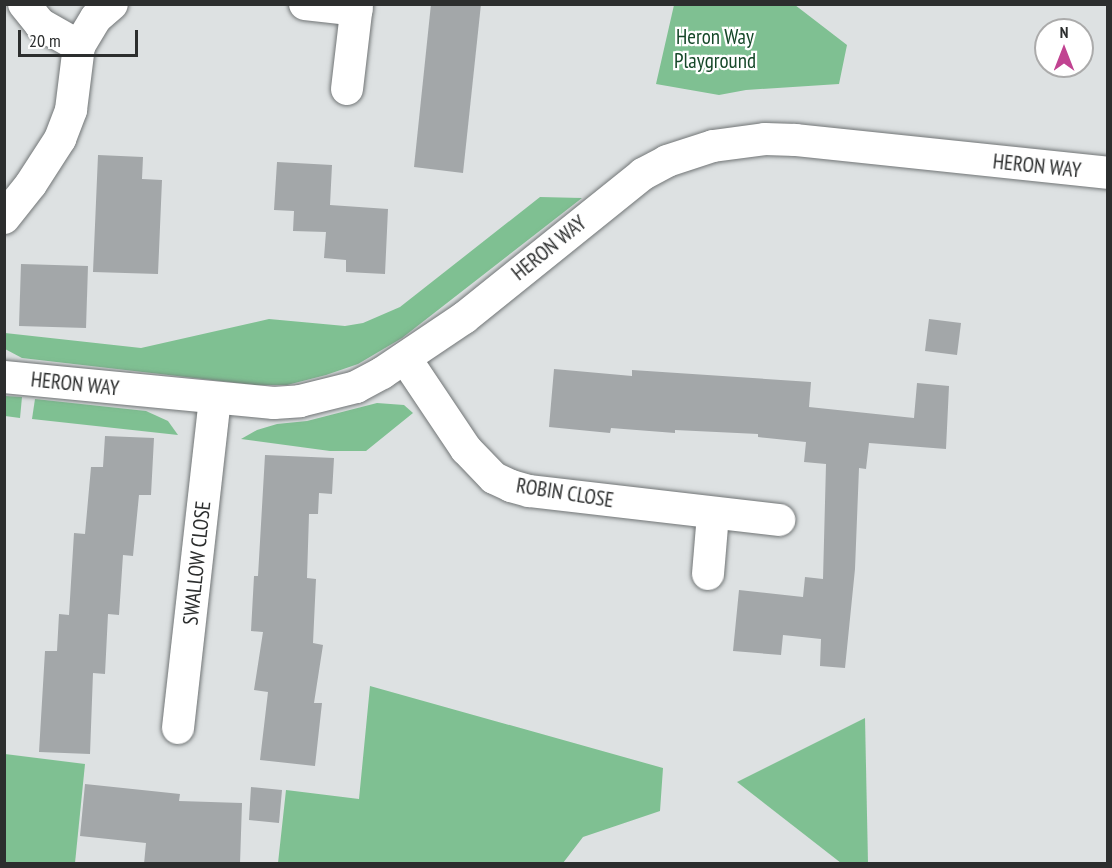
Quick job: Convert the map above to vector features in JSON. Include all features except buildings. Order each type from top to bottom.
[{"type":"street","points":[[24,4],[40,24],[79,46]]},
{"type":"street","points":[[4,218],[47,162],[67,126],[79,46],[96,18],[112,4]]},
{"type":"street","points":[[305,4],[357,8],[347,89]]},
{"type":"street","name":"HERON WAY","points":[[4,377],[274,403],[326,396],[356,387],[405,358],[464,318],[643,174],[667,161],[712,146],[756,140],[796,140],[1107,173]]},
{"type":"street","name":"ROBIN CLOSE","points":[[405,358],[466,449],[494,478],[511,486],[529,491],[779,520]]},
{"type":"street","name":"SWALLOW CLOSE","points":[[178,728],[215,399]]},
{"type":"street","points":[[708,574],[713,514]]},
{"type":"green space","name":"Heron Way Playground","points":[[674,5],[795,5],[847,45],[839,84],[746,90],[719,95],[656,84]]},
{"type":"green space","points":[[540,197],[582,198],[402,338],[358,364],[326,375],[287,385],[255,385],[22,358],[5,349],[5,333],[141,348],[269,319],[345,326],[363,323],[400,307]]},
{"type":"green space","points":[[5,396],[22,397],[20,418],[5,416]]},
{"type":"green space","points":[[35,399],[146,411],[168,421],[178,435],[32,419]]},
{"type":"green space","points":[[377,403],[404,405],[413,413],[366,451],[330,451],[241,439],[257,430],[277,424],[307,421]]},
{"type":"green space","points":[[370,686],[663,768],[660,811],[583,837],[563,863],[278,863],[286,790],[359,799]]},
{"type":"green space","points":[[865,718],[868,863],[841,863],[737,782]]},
{"type":"green space","points":[[5,754],[85,764],[75,863],[5,863]]}]
